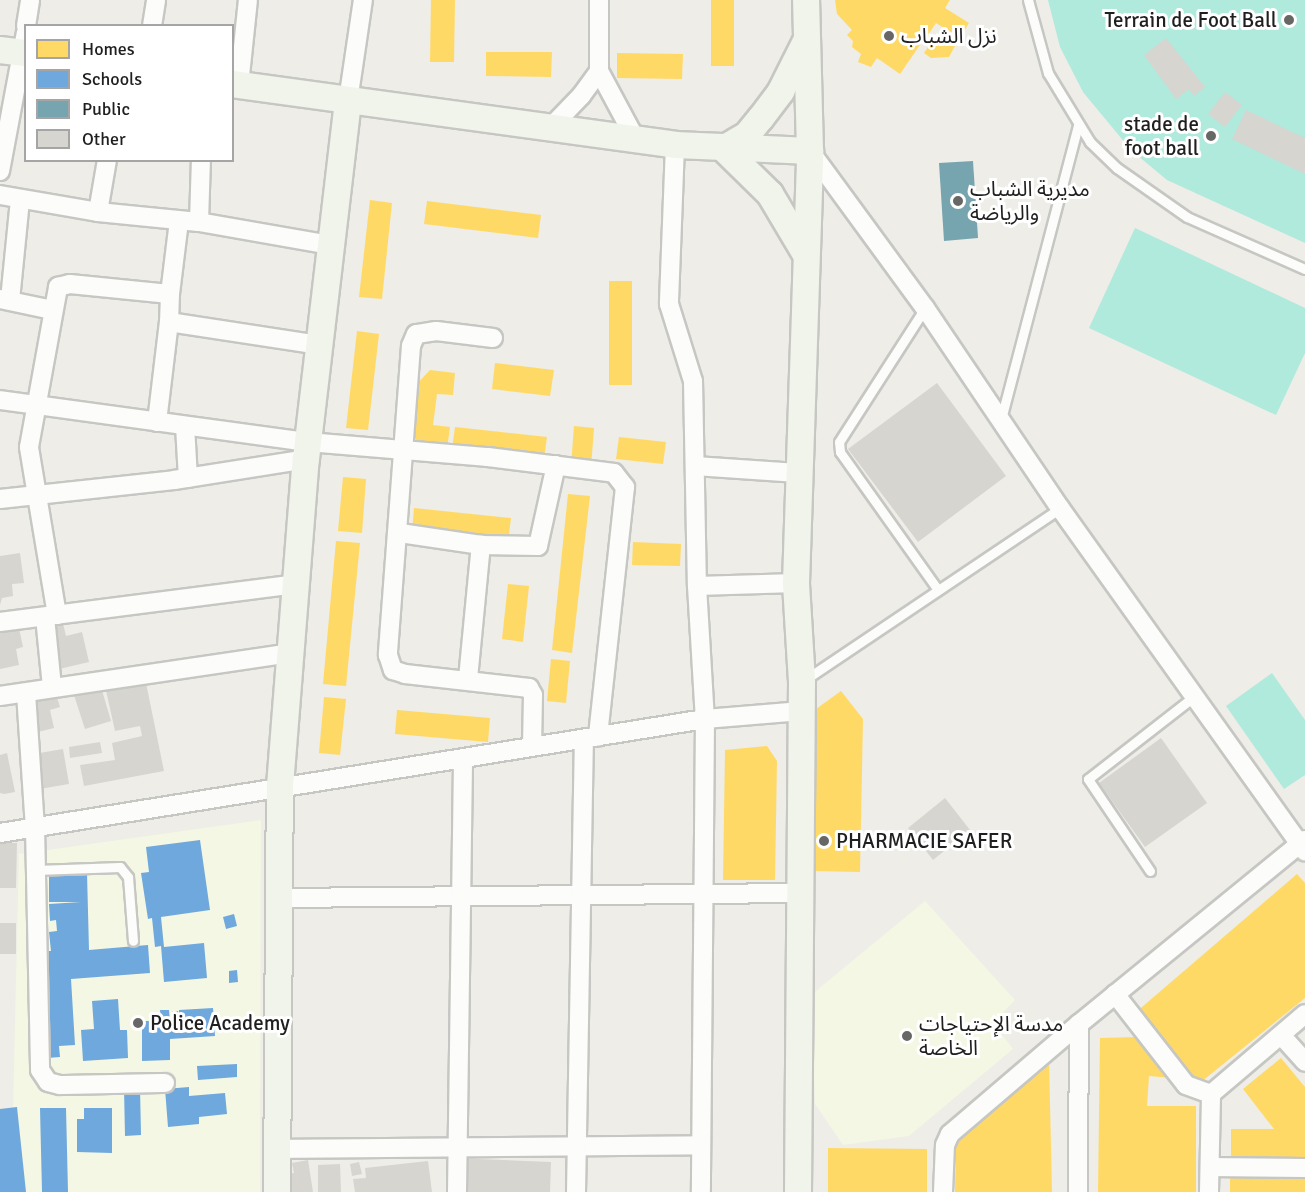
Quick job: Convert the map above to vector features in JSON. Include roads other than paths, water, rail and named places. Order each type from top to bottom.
[{"type":"street","points":[[26,24],[30,0]]},
{"type":"street","points":[[153,24],[156,0]]},
{"type":"street","points":[[249,0],[236,84],[348,101],[552,126],[675,145],[810,151]]},
{"type":"street","points":[[278,1192],[280,786],[307,450],[348,101],[363,0]]},
{"type":"street","points":[[599,0],[599,71],[636,140]]},
{"type":"street","points":[[798,1192],[798,893],[802,682],[796,583],[810,151],[806,0]]},
{"type":"street","points":[[725,146],[747,135],[761,118],[781,91],[806,40]]},
{"type":"street","points":[[0,171],[18,47]]},
{"type":"street","points":[[552,126],[581,96],[599,71]]},
{"type":"street","points":[[675,145],[669,304],[693,381],[697,586],[705,719],[702,1192]]},
{"type":"street","points":[[725,146],[765,188],[805,254]]},
{"type":"street","points":[[810,151],[925,308],[1060,508],[1303,846],[1115,994],[951,1134],[945,1145],[943,1192]]},
{"type":"street","points":[[98,212],[107,162]]},
{"type":"street","points":[[199,222],[201,162]]},
{"type":"street","points":[[0,195],[98,212],[199,222],[331,245]]},
{"type":"street","points":[[20,200],[5,300],[52,310]]},
{"type":"street","points":[[157,422],[179,221]]},
{"type":"street","points":[[52,687],[49,553],[35,494],[29,447],[57,289],[62,285],[170,294]]},
{"type":"street","points":[[169,322],[320,345]]},
{"type":"street","points":[[493,338],[436,331],[416,334],[411,346],[400,533],[388,655],[390,666],[405,674],[468,679],[529,688],[533,695],[532,746]]},
{"type":"street","points":[[0,400],[185,426],[307,450],[405,449],[609,471],[621,478],[625,487],[591,738],[581,898],[576,1192]]},
{"type":"street","points":[[185,426],[188,478]]},
{"type":"street","points":[[0,499],[188,478],[307,450]]},
{"type":"street","points":[[400,533],[482,545],[538,546],[556,465]]},
{"type":"street","points":[[695,466],[798,473]]},
{"type":"street","points":[[468,679],[482,545]]},
{"type":"street","points":[[697,586],[796,583]]},
{"type":"street","points":[[0,622],[296,584]]},
{"type":"street","points":[[0,696],[292,653]]},
{"type":"street","points":[[26,693],[35,827],[40,1070],[48,1082],[60,1085],[165,1083]]},
{"type":"street","points":[[0,833],[280,786],[463,760],[532,746],[705,719],[802,711]]},
{"type":"street","points":[[457,1192],[459,897],[463,760]]},
{"type":"street","points":[[280,898],[581,898],[798,893]]},
{"type":"street","points":[[1115,994],[1186,1085],[1211,1094]]},
{"type":"street","points":[[1209,1192],[1211,1094],[1305,1014]]},
{"type":"street","points":[[1078,1192],[1079,1024]]},
{"type":"street","points":[[1281,1035],[1305,1062]]},
{"type":"street","points":[[278,1149],[575,1148],[701,1145]]},
{"type":"street","points":[[1209,1167],[1305,1168]]},
{"type":"lane","points":[[1028,0],[1048,73],[1078,125],[1116,168],[1162,202],[1230,238],[1305,269]]},
{"type":"lane","points":[[1001,422],[1078,125]]},
{"type":"lane","points":[[925,308],[838,442],[840,452],[938,590]]},
{"type":"lane","points":[[802,682],[1060,508]]},
{"type":"lane","points":[[1150,871],[1088,779],[1196,695]]},
{"type":"lane","points":[[36,870],[120,867],[128,877],[133,940]]},
{"type":"place","name":"Terrain de Foot Ball","points":[[1289,20]]},
{"type":"place","name":"نزل الشباب","points":[[889,36]]},
{"type":"place","name":"stade de foot ball","points":[[1211,136]]},
{"type":"place","name":"مديرية الشباب والرياضة","points":[[958,201]]},
{"type":"place","name":"PHARMACIE SAFER","points":[[824,841]]},
{"type":"place","name":"Police Academy","points":[[138,1023]]},
{"type":"place","name":"مدسة الإحتياجات الخاصة","points":[[907,1036]]}]
